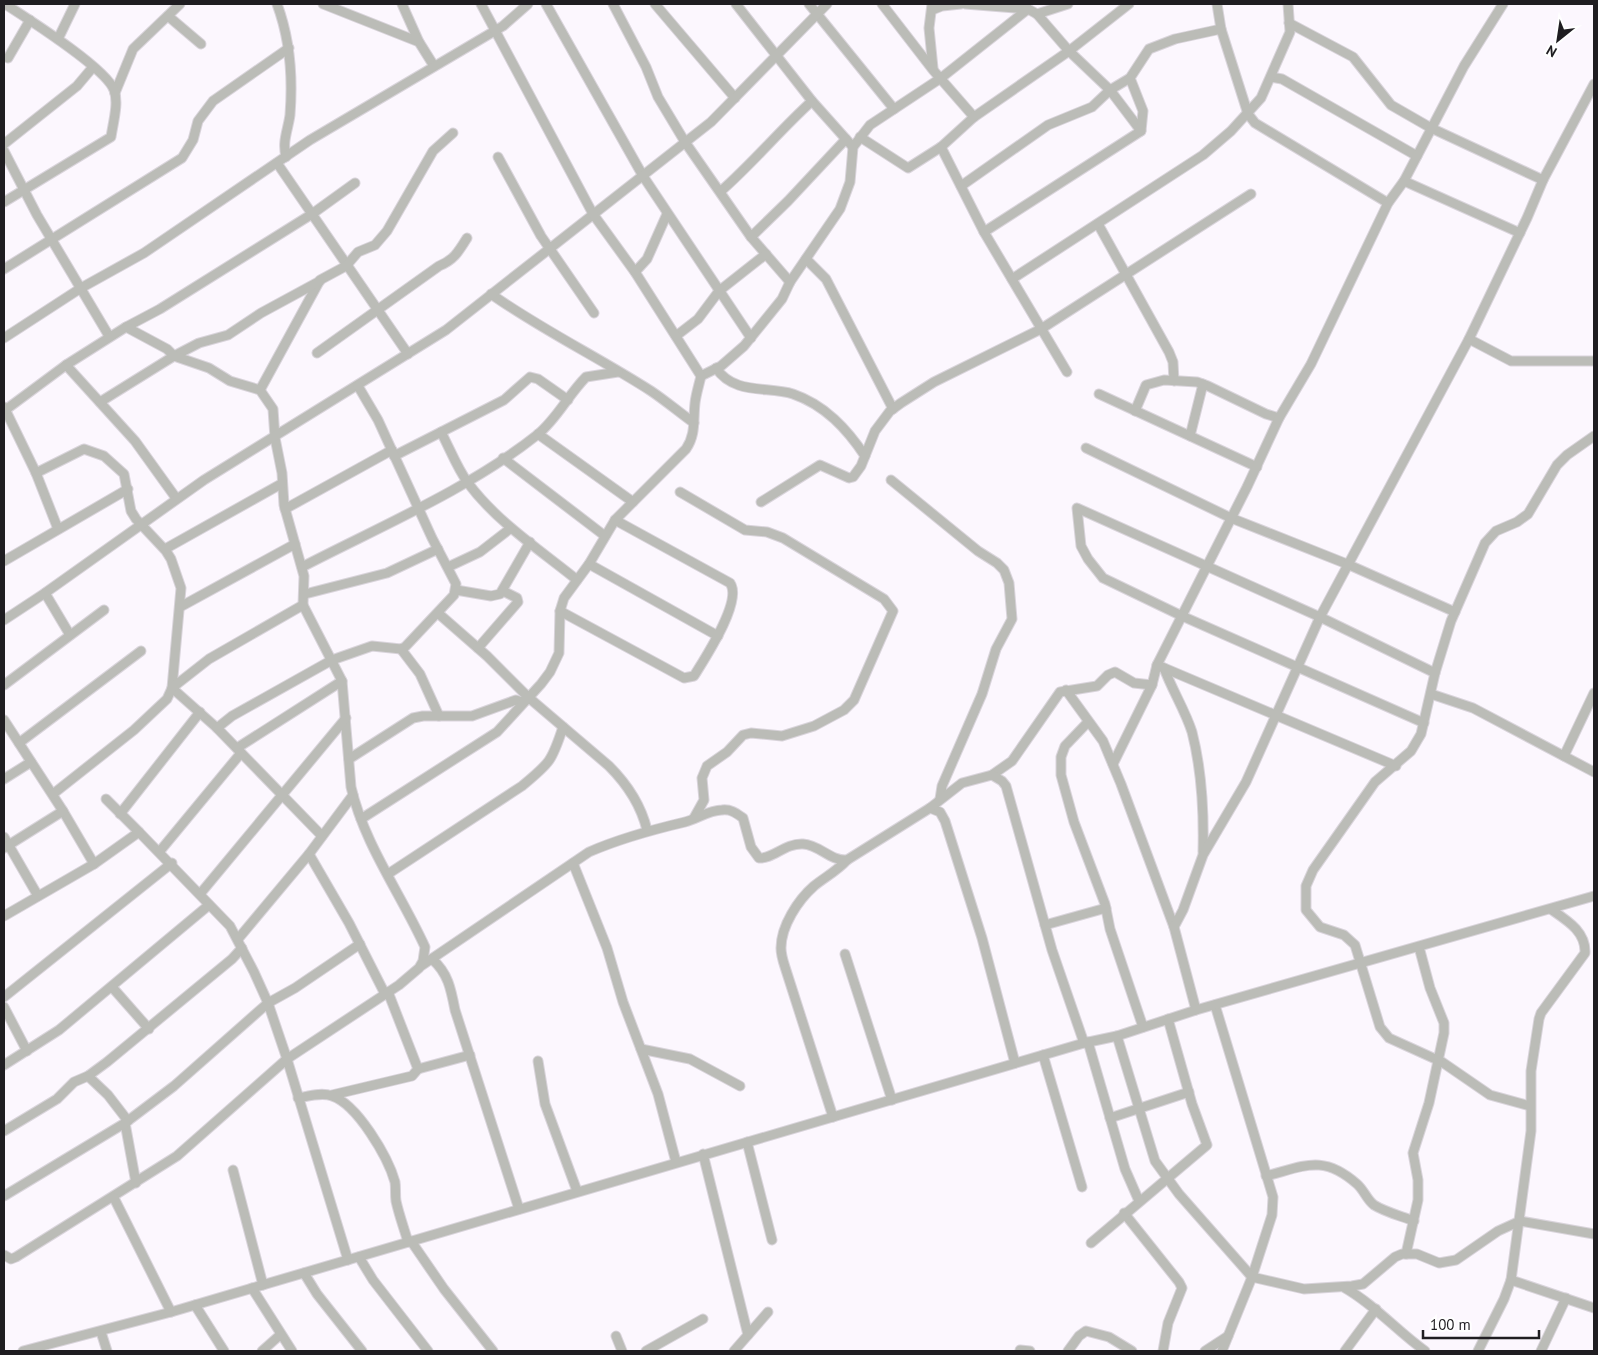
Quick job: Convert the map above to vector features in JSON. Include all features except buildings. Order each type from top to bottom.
[{"type":"street","points":[[5,4],[58,39],[93,67],[110,82],[115,93]]},
{"type":"street","points":[[58,39],[75,4]]},
{"type":"street","points":[[4,202],[111,137],[115,93],[133,49],[180,4]]},
{"type":"street","points":[[277,4],[285,27],[289,48],[290,114],[284,140],[286,157]]},
{"type":"street","points":[[322,4],[419,42]]},
{"type":"street","points":[[402,4],[419,42],[434,66]]},
{"type":"street","points":[[361,819],[487,740],[497,732],[550,672],[559,653],[560,611],[564,598],[589,564],[615,520],[686,449],[692,438],[695,403],[701,376],[635,272],[593,214],[481,4]]},
{"type":"street","points":[[4,338],[81,288],[144,253],[286,157],[496,30],[528,4]]},
{"type":"street","points":[[546,4],[643,176],[751,338]]},
{"type":"street","points":[[613,4],[646,67],[658,97],[685,142],[721,191],[751,237],[790,282]]},
{"type":"street","points":[[655,4],[734,98]]},
{"type":"street","points":[[736,4],[812,101],[853,147]]},
{"type":"street","points":[[809,4],[894,109]]},
{"type":"street","points":[[4,620],[46,593],[176,498],[446,330],[711,122],[827,4]]},
{"type":"street","points":[[882,4],[933,70],[974,117]]},
{"type":"street","points":[[933,70],[929,35],[932,7],[961,4]]},
{"type":"street","points":[[965,4],[1028,9],[1038,14],[1069,50],[1110,90],[1141,131]]},
{"type":"street","points":[[1038,14],[1068,4]]},
{"type":"street","points":[[860,137],[908,168],[941,147],[974,117],[1069,50],[1129,4]]},
{"type":"street","points":[[1217,4],[1221,29],[1248,114],[1263,128],[1388,203]]},
{"type":"street","points":[[1012,279],[1202,155],[1248,114],[1261,98],[1290,32],[1288,4]]},
{"type":"street","points":[[1113,764],[1152,685],[1206,566],[1257,467],[1279,418],[1310,364],[1388,203],[1404,181],[1464,66],[1503,4]]},
{"type":"street","points":[[701,376],[716,368],[751,338],[782,299],[790,282],[840,209],[848,193],[853,147],[870,125],[941,78],[1028,9]]},
{"type":"street","points":[[168,16],[201,44]]},
{"type":"street","points":[[8,58],[30,20]]},
{"type":"street","points":[[1289,23],[1353,57],[1392,105],[1431,128],[1543,180]]},
{"type":"street","points":[[961,186],[1048,125],[1092,107],[1110,90],[1130,78],[1149,49],[1175,38],[1221,29]]},
{"type":"street","points":[[4,269],[182,158],[193,140],[198,121],[213,101],[289,48]]},
{"type":"street","points":[[4,144],[77,86],[93,67]]},
{"type":"street","points":[[1271,77],[1282,80],[1416,156]]},
{"type":"street","points":[[1130,78],[1143,111],[1141,131]]},
{"type":"street","points":[[1174,927],[1183,910],[1202,854],[1246,782],[1320,617],[1469,339],[1520,233],[1543,180],[1593,89]]},
{"type":"street","points":[[721,191],[753,162],[780,130],[812,101]]},
{"type":"street","points":[[984,232],[1141,131]]},
{"type":"street","points":[[100,402],[174,356],[199,344],[228,335],[261,313],[346,266],[358,252],[375,245],[387,231],[433,151],[453,133]]},
{"type":"street","points":[[751,237],[788,201],[846,139]]},
{"type":"street","points":[[941,147],[984,232],[1067,372]]},
{"type":"street","points":[[4,150],[23,191],[109,336]]},
{"type":"street","points":[[498,157],[549,248],[594,313]]},
{"type":"street","points":[[277,163],[408,354]]},
{"type":"street","points":[[1404,181],[1520,233]]},
{"type":"street","points":[[58,529],[36,473],[5,409],[109,336],[160,309],[312,214],[355,183]]},
{"type":"street","points":[[761,502],[820,465],[849,478],[853,477],[861,466],[875,430],[893,409],[934,382],[1041,328],[1251,194]]},
{"type":"street","points":[[635,272],[647,259],[667,214]]},
{"type":"street","points":[[1098,224],[1169,352],[1173,362],[1174,381]]},
{"type":"street","points":[[317,353],[439,266],[448,263],[458,255],[467,238]]},
{"type":"street","points":[[676,336],[698,319],[718,291],[766,254]]},
{"type":"street","points":[[806,259],[826,278],[893,409]]},
{"type":"street","points":[[260,390],[320,280]]},
{"type":"street","points":[[490,294],[529,321],[652,392],[694,423]]},
{"type":"street","points":[[126,326],[167,349],[174,356],[198,363],[230,381],[260,390],[273,409],[285,509],[302,567],[303,605],[342,682],[353,795],[361,819],[425,947],[423,961],[419,968]]},
{"type":"street","points":[[1469,339],[1510,361],[1594,361]]},
{"type":"street","points":[[66,365],[135,441],[176,498]]},
{"type":"street","points":[[716,368],[726,379],[748,389],[799,396],[844,426],[865,456]]},
{"type":"street","points":[[302,567],[467,482],[538,434],[586,378],[618,372]]},
{"type":"street","points":[[285,509],[393,453],[441,432],[504,400],[515,393],[530,377],[538,379],[568,400]]},
{"type":"street","points":[[1135,410],[1146,385],[1151,382],[1174,381],[1204,384],[1234,400],[1279,418]]},
{"type":"street","points":[[1190,436],[1204,384]]},
{"type":"street","points":[[217,728],[232,716],[332,660],[372,646],[401,649],[416,637],[438,614],[450,601],[456,590],[456,584],[378,420],[358,386]]},
{"type":"street","points":[[1099,394],[1257,467]]},
{"type":"street","points":[[441,432],[467,482],[511,528],[577,580]]},
{"type":"street","points":[[538,434],[633,502]]},
{"type":"street","points":[[1530,1106],[1490,1095],[1439,1060],[1399,1043],[1385,1032],[1380,1027],[1354,945],[1350,938],[1320,927],[1313,921],[1306,910],[1306,886],[1313,870],[1375,782],[1411,752],[1422,734],[1435,674],[1455,612],[1485,543],[1496,531],[1517,522],[1528,514],[1557,465],[1594,436]]},
{"type":"street","points":[[1086,448],[1231,518],[1347,564],[1455,612]]},
{"type":"street","points":[[36,473],[84,449],[95,451],[114,464],[124,474],[131,511],[140,524],[165,549],[171,559],[181,588],[175,636],[172,688],[167,699],[134,730],[53,794]]},
{"type":"street","points":[[502,458],[605,536]]},
{"type":"street","points":[[892,480],[986,558],[1004,570],[1009,583],[1012,618],[996,648],[982,694],[942,786],[940,799]]},
{"type":"street","points":[[165,549],[281,484]]},
{"type":"street","points":[[4,561],[128,489]]},
{"type":"street","points":[[680,492],[746,530],[767,532],[783,538],[884,599],[893,611],[854,700],[844,710],[814,726],[782,736],[751,733],[743,735],[727,752],[707,766],[702,778],[704,800],[694,819]]},
{"type":"street","points":[[1424,723],[1299,666],[1182,616],[1103,578],[1088,559],[1081,546],[1077,508],[1320,617],[1435,674]]},
{"type":"street","points":[[560,611],[684,678],[694,676],[718,636],[734,598],[734,592],[730,583],[615,520]]},
{"type":"street","points":[[448,567],[480,552],[511,528]]},
{"type":"street","points":[[456,590],[491,596],[503,591],[530,542]]},
{"type":"street","points":[[180,607],[295,544]]},
{"type":"street","points":[[304,594],[387,574],[438,549]]},
{"type":"street","points":[[589,564],[718,636]]},
{"type":"street","points":[[478,648],[518,602],[517,598],[503,591]]},
{"type":"street","points":[[46,593],[70,635]]},
{"type":"street","points":[[172,688],[209,659],[303,605]]},
{"type":"street","points":[[4,685],[104,610]]},
{"type":"street","points":[[438,614],[478,648],[526,699],[563,727],[621,778],[643,814],[647,830]]},
{"type":"street","points":[[401,649],[420,674],[439,716]]},
{"type":"street","points":[[19,742],[141,651]]},
{"type":"street","points":[[1160,666],[1276,717],[1396,766]]},
{"type":"street","points":[[1160,666],[1191,731],[1198,759],[1203,809],[1202,854]]},
{"type":"street","points":[[833,1117],[785,967],[781,948],[786,923],[799,904],[811,888],[833,874],[848,860],[930,808],[962,783],[992,775],[1012,761],[1055,697],[1066,690],[1097,686],[1108,675],[1115,672],[1134,683],[1152,685]]},
{"type":"street","points":[[160,852],[239,751],[342,682]]},
{"type":"street","points":[[172,688],[217,728],[322,836]]},
{"type":"street","points":[[1066,690],[1103,741],[1113,764],[1174,927],[1196,1010]]},
{"type":"street","points":[[1564,756],[1594,693]]},
{"type":"street","points":[[1431,694],[1472,708],[1594,772]]},
{"type":"street","points":[[349,759],[413,718],[472,716],[516,700],[526,699]]},
{"type":"street","points":[[120,814],[200,712]]},
{"type":"street","points":[[200,894],[346,718]]},
{"type":"street","points":[[4,720],[53,794],[94,864]]},
{"type":"street","points":[[1088,722],[1065,746],[1061,757],[1061,775],[1074,822],[1106,908],[1143,1027]]},
{"type":"street","points":[[388,874],[522,786],[542,769],[554,755],[563,727]]},
{"type":"street","points":[[4,779],[31,762]]},
{"type":"street","points":[[992,775],[1002,780],[1006,786],[1045,925],[1086,1043],[1126,1169],[1139,1201]]},
{"type":"street","points":[[4,1131],[57,1099],[74,1082],[88,1076],[149,1029],[232,959],[240,943],[353,795]]},
{"type":"street","points":[[106,800],[172,863],[230,926],[240,943],[268,1003],[348,1260]]},
{"type":"street","points":[[930,808],[940,812],[946,821],[982,938],[1016,1063]]},
{"type":"street","points":[[4,1255],[11,1259],[16,1257],[107,1199],[114,1198],[177,1156],[286,1059],[387,993],[419,968],[573,863],[604,845],[647,830],[722,810],[736,812],[743,818],[750,847],[759,858],[764,858],[790,846],[804,844],[834,858],[848,860]]},
{"type":"street","points":[[6,847],[63,811]]},
{"type":"street","points":[[4,916],[94,864],[138,832]]},
{"type":"street","points":[[4,837],[6,847],[38,896]]},
{"type":"street","points":[[309,854],[387,993],[418,1069]]},
{"type":"street","points":[[4,997],[172,863]]},
{"type":"street","points":[[573,863],[607,948],[622,1002],[658,1094],[676,1162]]},
{"type":"street","points":[[23,1351],[101,1332],[171,1312],[703,1154],[1043,1055],[1117,1036],[1196,1010],[1552,910],[1594,896]]},
{"type":"street","points":[[4,1064],[60,1030],[209,905]]},
{"type":"street","points":[[1045,925],[1106,908]]},
{"type":"street","points":[[1478,1351],[1504,1299],[1511,1280],[1531,1131],[1530,1070],[1541,1012],[1585,953],[1586,945],[1574,926],[1552,910]]},
{"type":"street","points":[[4,1196],[126,1122],[174,1086],[268,1003],[295,988],[360,944]]},
{"type":"street","points":[[1406,1254],[1414,1221],[1418,1188],[1413,1153],[1429,1103],[1439,1060],[1444,1023],[1430,988],[1419,946]]},
{"type":"street","points":[[845,954],[892,1100]]},
{"type":"street","points":[[432,959],[444,970],[449,980],[470,1055],[519,1208]]},
{"type":"street","points":[[112,987],[149,1029]]},
{"type":"street","points":[[1214,1005],[1273,1197],[1272,1215],[1252,1277],[1222,1351]]},
{"type":"street","points":[[4,1007],[6,1018],[27,1051]]},
{"type":"street","points":[[1091,1243],[1124,1213],[1207,1145],[1189,1092],[1168,1019]]},
{"type":"street","points":[[1117,1036],[1155,1161],[1166,1178],[1252,1277],[1304,1289],[1345,1288],[1363,1284],[1395,1257],[1406,1254],[1417,1254],[1439,1263],[1456,1260],[1498,1231],[1520,1221],[1594,1234]]},
{"type":"street","points":[[641,1049],[690,1059],[740,1086]]},
{"type":"street","points":[[298,1098],[323,1094],[332,1095],[412,1076],[418,1069],[470,1055]]},
{"type":"street","points":[[1043,1055],[1050,1071],[1082,1187]]},
{"type":"street","points":[[538,1062],[546,1104],[577,1191]]},
{"type":"street","points":[[88,1076],[108,1096],[126,1122],[136,1183]]},
{"type":"street","points":[[1110,1118],[1138,1107],[1189,1092]]},
{"type":"street","points":[[332,1095],[351,1108],[374,1139],[394,1180],[396,1199],[410,1241],[444,1289],[493,1351]]},
{"type":"street","points":[[747,1142],[772,1240]]},
{"type":"street","points":[[703,1154],[748,1335]]},
{"type":"street","points":[[1266,1176],[1308,1165],[1325,1164],[1358,1185],[1372,1204],[1414,1221]]},
{"type":"street","points":[[232,1170],[263,1285]]},
{"type":"street","points":[[114,1198],[171,1312]]},
{"type":"street","points":[[1124,1213],[1180,1282],[1182,1288],[1168,1323],[1163,1351]]},
{"type":"street","points":[[359,1257],[373,1280],[428,1351]]},
{"type":"street","points":[[304,1273],[317,1294],[362,1351]]},
{"type":"street","points":[[1511,1280],[1594,1308]]},
{"type":"street","points":[[252,1288],[280,1335],[292,1351]]},
{"type":"street","points":[[1345,1288],[1376,1309],[1407,1338],[1425,1351]]},
{"type":"street","points":[[1541,1351],[1566,1298]]},
{"type":"street","points":[[195,1305],[224,1351]]},
{"type":"street","points":[[1345,1351],[1376,1309]]},
{"type":"street","points":[[734,1351],[768,1312]]},
{"type":"street","points":[[646,1351],[703,1318]]},
{"type":"street","points":[[1068,1351],[1078,1336],[1086,1331],[1109,1337],[1132,1351]]},
{"type":"street","points":[[101,1332],[107,1351]]},
{"type":"street","points":[[262,1351],[280,1335]]},
{"type":"street","points":[[616,1336],[622,1351]]},
{"type":"street","points":[[1205,1351],[1228,1336]]},
{"type":"street","points":[[1020,1350],[1030,1351]]}]
